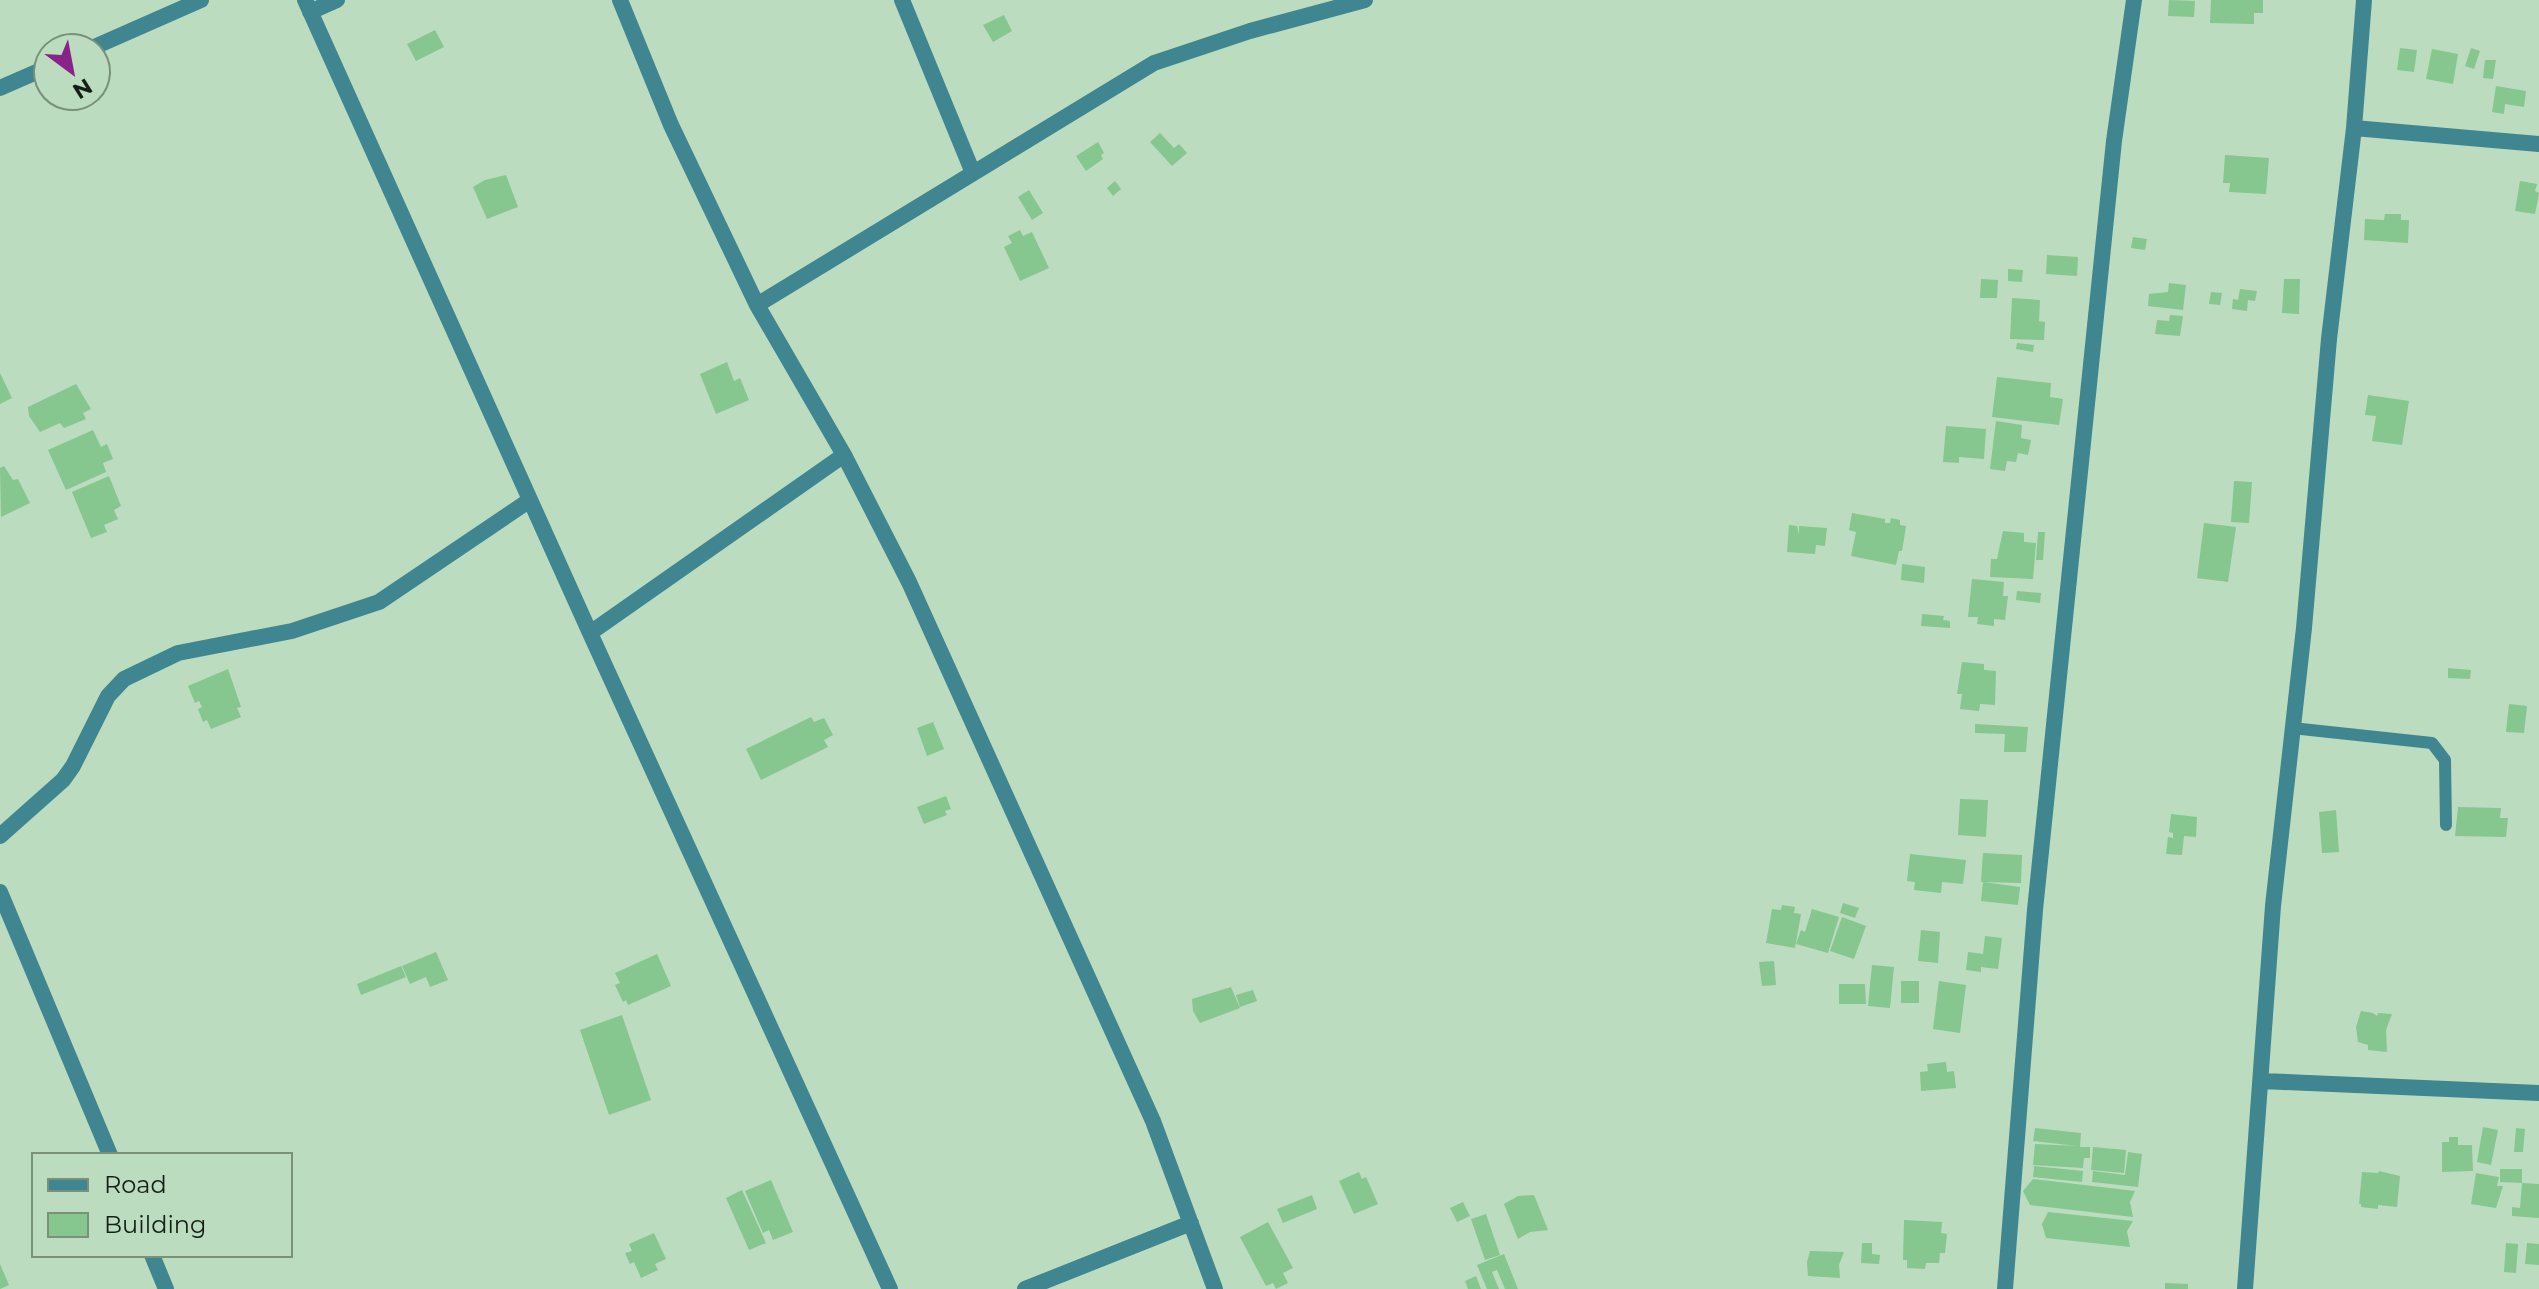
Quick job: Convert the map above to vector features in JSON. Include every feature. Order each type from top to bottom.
[{"type":"street","points":[[112,39],[201,0]]},
{"type":"street","points":[[337,0],[307,6],[890,1289]]},
{"type":"street","points":[[902,0],[973,173]]},
{"type":"street","points":[[757,305],[1154,63],[1250,31],[1365,0]]},
{"type":"street","points":[[2005,1289],[2035,910],[2114,141],[2134,0]]},
{"type":"street","points":[[2245,1289],[2273,906],[2329,339],[2354,128],[2364,0]]},
{"type":"street","points":[[624,1],[671,125],[757,305],[844,455],[909,582],[1153,1121],[1215,1289]]},
{"type":"street","points":[[0,88],[32,74]]},
{"type":"street","points":[[2354,128],[2539,144]]},
{"type":"street","points":[[590,633],[844,455]]},
{"type":"street","points":[[0,836],[63,780],[108,696],[124,679],[178,653],[292,631],[379,602],[530,500]]},
{"type":"street","points":[[0,892],[109,1153]]},
{"type":"street","points":[[2262,1081],[2539,1093]]},
{"type":"street","points":[[1025,1289],[1191,1223]]},
{"type":"street","points":[[153,1257],[166,1289]]},
{"type":"lane","points":[[2292,728],[2432,743],[2445,760],[2446,825]]},
{"type":"building","points":[[2169,0],[2195,1],[2194,17],[2168,16]]},
{"type":"building","points":[[2211,0],[2263,0],[2263,13],[2254,13],[2254,24],[2210,23]]},
{"type":"building","points":[[1004,15],[1012,31],[993,42],[983,25]]},
{"type":"building","points":[[435,30],[444,47],[416,61],[407,44]]},
{"type":"building","points":[[2400,48],[2417,50],[2414,72],[2397,70]]},
{"type":"building","points":[[2471,48],[2480,51],[2474,69],[2465,66]]},
{"type":"building","points":[[2432,49],[2458,54],[2453,84],[2426,79]]},
{"type":"building","points":[[2485,60],[2496,60],[2493,79],[2483,78]]},
{"type":"building","points":[[2496,86],[2526,91],[2524,107],[2505,104],[2504,114],[2492,112]]},
{"type":"building","points":[[1160,133],[1174,148],[1179,144],[1187,153],[1172,166],[1150,142]]},
{"type":"building","points":[[1098,142],[1104,153],[1101,155],[1103,159],[1086,171],[1076,156]]},
{"type":"building","points":[[2225,155],[2269,158],[2266,194],[2229,192],[2230,183],[2223,183]]},
{"type":"building","points":[[506,175],[518,207],[487,219],[473,187],[485,180]]},
{"type":"building","points":[[1115,181],[1121,189],[1113,196],[1107,188]]},
{"type":"building","points":[[2520,181],[2537,184],[2535,191],[2539,193],[2535,214],[2515,211]]},
{"type":"building","points":[[1029,190],[1043,213],[1032,220],[1018,197]]},
{"type":"building","points":[[2385,214],[2401,214],[2401,220],[2409,220],[2408,243],[2364,240],[2365,219],[2384,220]]},
{"type":"building","points":[[1020,230],[1023,236],[1032,232],[1049,268],[1020,281],[1004,247],[1012,243],[1008,236]]},
{"type":"building","points":[[2133,237],[2147,239],[2145,250],[2131,248]]},
{"type":"building","points":[[2047,255],[2078,257],[2077,276],[2046,274]]},
{"type":"building","points":[[2008,269],[2023,270],[2022,282],[2008,281]]},
{"type":"building","points":[[1981,279],[1998,280],[1997,298],[1980,298]]},
{"type":"building","points":[[2284,279],[2300,279],[2299,314],[2282,313]]},
{"type":"building","points":[[2169,283],[2186,285],[2183,310],[2148,306],[2149,294],[2168,292]]},
{"type":"building","points":[[2240,289],[2257,291],[2255,301],[2248,300],[2247,311],[2232,309],[2233,299],[2238,300]]},
{"type":"building","points":[[2211,292],[2222,293],[2220,305],[2209,304]]},
{"type":"building","points":[[2012,298],[2040,300],[2039,321],[2045,322],[2044,340],[2010,339]]},
{"type":"building","points":[[2170,315],[2183,316],[2180,336],[2155,334],[2157,320],[2169,321]]},
{"type":"building","points":[[2017,343],[2034,345],[2033,352],[2016,349]]},
{"type":"building","points":[[727,362],[734,381],[740,378],[749,400],[716,414],[700,374]]},
{"type":"building","points":[[0,373],[12,398],[0,404]]},
{"type":"building","points":[[1997,377],[2051,383],[2050,397],[2063,399],[2059,425],[1992,417]]},
{"type":"building","points":[[76,384],[91,409],[83,413],[86,419],[64,428],[60,423],[40,432],[29,416],[28,407]]},
{"type":"building","points":[[2368,395],[2409,401],[2402,445],[2372,441],[2376,416],[2365,415]]},
{"type":"building","points":[[1996,421],[2022,425],[2021,438],[2031,440],[2028,455],[2018,453],[2016,462],[2007,461],[2005,471],[1990,469]]},
{"type":"building","points":[[1946,426],[1986,429],[1984,459],[1959,457],[1959,463],[1943,462]]},
{"type":"building","points":[[93,430],[101,447],[107,444],[113,459],[103,463],[106,472],[66,490],[48,450]]},
{"type":"building","points":[[4,466],[13,480],[18,479],[30,503],[1,517],[0,468]]},
{"type":"building","points":[[109,476],[121,506],[114,510],[118,519],[104,525],[107,532],[91,538],[72,492]]},
{"type":"building","points":[[2234,481],[2252,482],[2249,523],[2231,522]]},
{"type":"building","points":[[1852,513],[1885,519],[1885,523],[1890,523],[1891,518],[1900,520],[1900,525],[1906,526],[1896,565],[1851,556],[1856,532],[1849,530]]},
{"type":"building","points":[[2204,523],[2236,527],[2228,582],[2197,578]]},
{"type":"building","points":[[1789,525],[1797,526],[1799,535],[1799,526],[1827,528],[1825,546],[1816,545],[1815,554],[1787,552]]},
{"type":"building","points":[[2003,531],[2024,533],[2024,542],[2036,543],[2033,579],[1990,577],[1991,559],[1997,559]]},
{"type":"building","points":[[2038,532],[2045,532],[2043,560],[2036,560]]},
{"type":"building","points":[[1902,564],[1925,567],[1924,583],[1901,580]]},
{"type":"building","points":[[1972,579],[2004,582],[2003,596],[2008,596],[2005,620],[1994,619],[1994,626],[1977,624],[1978,617],[1968,617]]},
{"type":"building","points":[[2017,591],[2041,593],[2040,603],[2016,600]]},
{"type":"building","points":[[1922,614],[1944,616],[1943,620],[1950,621],[1950,628],[1921,626]]},
{"type":"building","points":[[1962,662],[1984,664],[1984,670],[1996,671],[1995,705],[1980,704],[1979,711],[1960,709],[1962,694],[1957,694]]},
{"type":"building","points":[[2448,668],[2471,670],[2470,679],[2448,678]]},
{"type":"building","points":[[228,669],[241,707],[237,708],[241,717],[211,729],[207,720],[203,722],[198,709],[202,707],[199,701],[195,703],[188,686]]},
{"type":"building","points":[[2509,704],[2527,706],[2524,733],[2506,732]]},
{"type":"building","points":[[811,717],[814,722],[824,718],[833,735],[824,740],[828,747],[761,780],[746,749]]},
{"type":"building","points":[[933,722],[944,749],[927,756],[917,728]]},
{"type":"building","points":[[1975,724],[2028,727],[2026,752],[2004,752],[2005,734],[1975,733]]},
{"type":"building","points":[[946,796],[951,809],[945,811],[947,815],[924,824],[917,807]]},
{"type":"building","points":[[1960,799],[1988,800],[1986,837],[1958,835]]},
{"type":"building","points":[[2458,807],[2501,808],[2500,818],[2508,818],[2506,837],[2455,836]]},
{"type":"building","points":[[2336,810],[2339,852],[2322,853],[2319,812]]},
{"type":"building","points":[[2171,814],[2197,817],[2196,837],[2184,836],[2182,855],[2166,854],[2168,837],[2173,838],[2173,833],[2169,832]]},
{"type":"building","points":[[1983,853],[2022,855],[2021,883],[1981,882]]},
{"type":"building","points":[[1910,854],[1966,860],[1963,884],[1942,882],[1941,893],[1914,890],[1915,882],[1907,881]]},
{"type":"building","points":[[1983,882],[2020,887],[2018,905],[1981,901]]},
{"type":"building","points":[[1843,903],[1859,908],[1855,918],[1840,913]]},
{"type":"building","points":[[1782,905],[1795,907],[1794,913],[1801,914],[1795,948],[1766,943],[1772,909],[1781,910]]},
{"type":"building","points":[[1812,909],[1839,917],[1828,953],[1796,944],[1801,930],[1805,932]]},
{"type":"building","points":[[1842,917],[1866,926],[1854,959],[1830,951]]},
{"type":"building","points":[[1921,930],[1940,932],[1938,963],[1918,961]]},
{"type":"building","points":[[1985,936],[2002,938],[1998,969],[1981,967],[1981,972],[1966,970],[1968,952],[1983,954]]},
{"type":"building","points":[[436,952],[448,980],[430,987],[426,977],[410,984],[402,966]]},
{"type":"building","points":[[657,954],[671,986],[628,1005],[626,1000],[623,1002],[615,985],[620,983],[615,973]]},
{"type":"building","points":[[1774,961],[1776,985],[1762,986],[1759,962]]},
{"type":"building","points":[[1872,965],[1894,967],[1890,1008],[1868,1006]]},
{"type":"building","points":[[401,966],[406,977],[361,995],[357,984]]},
{"type":"building","points":[[1901,981],[1919,981],[1919,1003],[1901,1003]]},
{"type":"building","points":[[1939,981],[1966,985],[1960,1033],[1933,1029]]},
{"type":"building","points":[[1839,984],[1865,984],[1866,1004],[1839,1004]]},
{"type":"building","points":[[1231,987],[1240,1008],[1200,1023],[1193,1011],[1192,999]]},
{"type":"building","points":[[1253,990],[1257,1001],[1240,1007],[1236,995]]},
{"type":"building","points":[[2361,1011],[2377,1016],[2378,1013],[2392,1014],[2386,1030],[2387,1052],[2368,1050],[2368,1045],[2358,1042],[2356,1027]]},
{"type":"building","points":[[622,1015],[651,1100],[609,1115],[580,1030]]},
{"type":"building","points":[[1946,1062],[1947,1072],[1954,1071],[1956,1088],[1921,1091],[1920,1072],[1928,1071],[1927,1064]]},
{"type":"building","points":[[2483,1127],[2498,1130],[2491,1165],[2477,1162]]},
{"type":"building","points":[[2035,1128],[2081,1133],[2080,1147],[2090,1147],[2090,1158],[2084,1158],[2083,1168],[2033,1165],[2035,1144],[2077,1146],[2033,1141]]},
{"type":"building","points":[[2516,1128],[2525,1129],[2523,1152],[2514,1152]]},
{"type":"building","points":[[2449,1137],[2458,1137],[2458,1145],[2472,1145],[2473,1171],[2442,1172],[2442,1142],[2449,1142]]},
{"type":"building","points":[[2093,1147],[2126,1150],[2124,1173],[2091,1170]]},
{"type":"building","points":[[2128,1152],[2142,1154],[2138,1187],[2092,1182],[2093,1171],[2125,1175]]},
{"type":"building","points":[[2034,1166],[2083,1171],[2082,1182],[2033,1177]]},
{"type":"building","points":[[2500,1169],[2522,1169],[2522,1183],[2500,1182]]},
{"type":"building","points":[[2379,1171],[2400,1176],[2397,1207],[2361,1207],[2362,1172]]},
{"type":"building","points":[[1359,1172],[1362,1179],[1366,1177],[1378,1204],[1354,1214],[1339,1181]]},
{"type":"building","points":[[2476,1173],[2499,1177],[2497,1186],[2503,1186],[2496,1208],[2471,1204]]},
{"type":"building","points":[[2033,1179],[2135,1191],[2130,1202],[2133,1217],[2030,1205],[2023,1191]]},
{"type":"building","points":[[771,1180],[793,1232],[773,1240],[769,1230],[763,1233],[745,1191]]},
{"type":"building","points":[[2522,1183],[2539,1184],[2539,1218],[2512,1216],[2512,1207],[2520,1208]]},
{"type":"building","points":[[742,1190],[766,1243],[749,1250],[726,1198]]},
{"type":"building","points":[[1312,1195],[1317,1209],[1283,1223],[1277,1209]]},
{"type":"building","points":[[1534,1195],[1548,1230],[1530,1232],[1518,1239],[1504,1204],[1518,1196]]},
{"type":"building","points":[[1463,1202],[1470,1216],[1457,1222],[1450,1208]]},
{"type":"building","points":[[2048,1212],[2133,1221],[2127,1231],[2130,1247],[2046,1238],[2042,1224]]},
{"type":"building","points":[[1486,1214],[1500,1255],[1485,1260],[1471,1219]]},
{"type":"building","points":[[1904,1220],[1942,1222],[1941,1233],[1947,1234],[1945,1253],[1940,1253],[1939,1263],[1926,1263],[1925,1269],[1907,1268],[1907,1260],[1903,1260]]},
{"type":"building","points":[[1268,1222],[1293,1268],[1283,1273],[1288,1283],[1276,1289],[1273,1283],[1266,1286],[1240,1237]]},
{"type":"building","points":[[654,1233],[666,1259],[655,1264],[658,1270],[641,1278],[634,1262],[630,1264],[625,1253],[632,1251],[629,1244]]},
{"type":"building","points":[[1862,1243],[1872,1243],[1872,1254],[1880,1255],[1879,1264],[1861,1263]]},
{"type":"building","points":[[2506,1243],[2518,1244],[2516,1273],[2504,1272]]},
{"type":"building","points":[[2527,1243],[2539,1244],[2539,1265],[2525,1264]]},
{"type":"building","points":[[1810,1251],[1844,1252],[1839,1265],[1840,1278],[1808,1276]]},
{"type":"building","points":[[1504,1254],[1518,1289],[1505,1289],[1497,1270],[1492,1272],[1499,1289],[1487,1289],[1477,1265]]},
{"type":"building","points":[[0,1264],[9,1285],[0,1289]]},
{"type":"building","points":[[1476,1276],[1481,1289],[1468,1289],[1465,1281]]},
{"type":"building","points":[[2165,1283],[2188,1284],[2188,1289],[2165,1289]]}]
